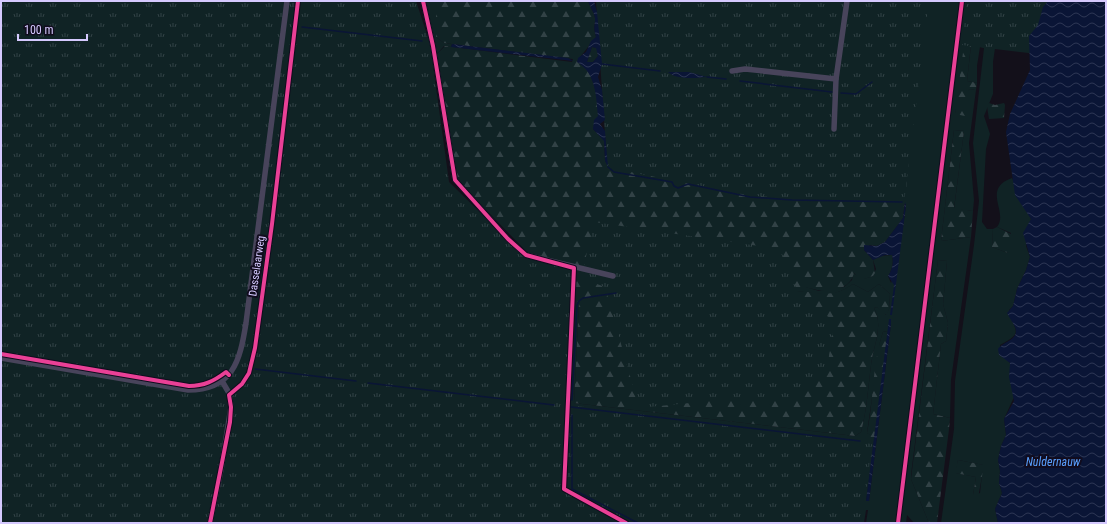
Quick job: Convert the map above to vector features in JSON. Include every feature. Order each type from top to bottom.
[{"type":"street","name":"Dasselaarweg","points":[[1,358],[188,390],[204,389],[222,381],[236,365],[242,349],[256,258],[287,1]]},
{"type":"street","points":[[423,1],[433,46],[455,180],[508,238],[526,255],[613,276]]},
{"type":"street","points":[[834,129],[836,79],[847,1]]},
{"type":"street","points":[[732,71],[745,69],[836,79]]},
{"type":"street","points":[[210,523],[232,407],[229,393],[222,381]]},
{"type":"green space","points":[[1,1],[416,1],[430,44],[449,182],[511,243],[530,256],[571,270],[569,405],[872,444],[862,523],[1,523]]},
{"type":"green space","points":[[425,1],[436,1],[436,37],[444,43],[452,44],[451,47],[444,46],[436,55]]},
{"type":"green space","points":[[436,1],[588,1],[595,16],[594,29],[596,37],[580,57],[580,64],[589,72],[595,87],[598,104],[598,118],[593,129],[604,140],[605,161],[609,166],[920,58],[903,218],[885,242],[877,246],[870,245],[864,250],[873,260],[875,273],[873,276],[861,280],[854,273],[849,283],[840,289],[823,291],[804,287],[789,288],[590,268],[528,253],[458,181],[436,55],[445,46],[572,62],[573,59],[444,43],[436,37]]},
{"type":"green space","points":[[596,1],[929,1],[904,203],[752,196],[610,168],[607,164]]},
{"type":"green space","points":[[850,1],[961,1],[897,523],[866,523],[868,510],[866,510],[864,523],[853,523],[562,486],[572,264],[578,265],[574,283],[575,300],[579,303],[574,403],[855,436],[861,432],[878,329],[877,315],[874,308],[877,307],[886,315],[889,309],[890,294],[879,284],[868,292],[853,284],[835,293],[785,293],[789,288],[803,286],[819,291],[844,287],[852,280],[853,273],[863,279],[873,276],[876,269],[873,260],[879,256],[892,255],[893,261],[891,271],[888,276],[891,283],[897,268],[906,206],[906,204],[903,204],[920,58]],"holes":[[[891,319],[869,501],[866,501],[868,488],[864,486],[871,435],[867,433],[880,342],[883,332],[888,331],[887,345]]]},
{"type":"green space","points":[[963,1],[1002,1],[993,62],[993,94],[984,116],[990,134],[986,149],[982,222],[987,229],[993,229],[992,247],[1008,253],[1011,233],[997,227],[1000,221],[1000,215],[997,194],[998,188],[1012,178],[1031,219],[1026,246],[1030,257],[1017,289],[1013,306],[1009,310],[1016,331],[1013,337],[1000,345],[1005,358],[1010,363],[1014,397],[1004,419],[1006,435],[1001,446],[998,460],[1000,471],[999,483],[1002,493],[995,509],[998,523],[941,523],[954,429],[955,381],[979,201],[973,143],[984,48],[980,47],[977,66],[977,83],[967,81],[971,45],[955,114],[969,89],[976,90],[969,143],[974,200],[973,211],[954,209],[964,131],[954,130],[941,241],[971,237],[951,380],[950,418],[933,414],[941,344],[946,341],[948,323],[943,304],[947,261],[938,260],[911,475],[911,479],[929,523],[914,523],[907,515],[906,523],[899,523]],"holes":[[[958,460],[983,465],[980,493],[973,495],[976,477],[956,473]]]},
{"type":"green space","points":[[967,1],[1051,1],[1037,54],[962,45]]},
{"type":"green space","points":[[971,44],[967,81],[977,83],[976,90],[969,89],[965,116],[955,114],[964,45]]},
{"type":"green space","points":[[592,47],[597,48],[598,56],[593,62],[587,62]]},
{"type":"green space","points":[[989,103],[995,105],[1004,103],[1004,118],[989,119],[987,106]]},
{"type":"green space","points":[[954,130],[964,131],[954,208],[973,211],[971,237],[941,241]]},
{"type":"green space","points":[[594,222],[780,249],[802,302],[834,320],[828,363],[804,396],[710,401],[639,408],[605,287],[581,278]]},
{"type":"green space","points":[[997,227],[1013,235],[1012,250],[1008,253],[992,247],[993,229]]},
{"type":"green space","points":[[938,260],[947,261],[943,304],[948,323],[946,341],[941,344],[933,414],[950,418],[937,523],[929,523],[911,479]]},
{"type":"green space","points":[[577,270],[614,277],[785,293],[835,293],[853,284],[868,292],[879,284],[890,294],[889,309],[887,315],[882,313],[877,307],[874,308],[877,315],[878,329],[861,432],[855,436],[574,403],[579,303],[575,300],[574,283]]},
{"type":"green space","points":[[888,331],[868,488],[864,486],[870,435],[867,433],[875,369],[879,344],[883,332]]},
{"type":"green space","points":[[958,460],[984,465],[978,498],[973,495],[976,477],[955,473]]},
{"type":"water","points":[[588,1],[594,1],[597,12],[602,64],[598,77],[602,90],[605,120],[600,124],[605,131],[608,167],[605,161],[604,141],[593,129],[594,120],[598,116],[594,86],[588,72],[577,62],[578,58],[586,52],[591,41],[596,37],[594,29],[595,16]],"holes":[[[592,47],[596,48],[598,56],[593,62],[587,62]]]},
{"type":"water","name":"Nuldernauw","points":[[1048,1],[1106,1],[1106,523],[998,523],[995,509],[1002,493],[999,483],[1000,471],[998,460],[1001,446],[1006,435],[1004,419],[1014,401],[1009,377],[1010,363],[999,355],[998,349],[1015,335],[1015,327],[1007,313],[1013,306],[1017,289],[1030,257],[1023,233],[1031,219],[1015,195],[1006,132],[1010,114],[1030,70],[1029,36],[1038,25],[1043,7]]},
{"type":"water","points":[[452,44],[568,58],[573,61],[451,47]]},
{"type":"water","points":[[668,72],[689,72],[707,77],[681,77],[672,75]]},
{"type":"water","points":[[905,202],[906,206],[892,315],[890,315],[894,285],[888,276],[891,271],[893,261],[892,255],[885,255],[873,260],[864,250],[864,245],[877,246],[885,242],[903,218]]},
{"type":"water","points":[[889,319],[891,319],[891,324],[869,501],[866,501]]},
{"type":"waterway","points":[[302,27],[422,41]]},
{"type":"waterway","points":[[602,64],[660,71]]},
{"type":"waterway","points":[[707,77],[726,79]]},
{"type":"waterway","points":[[740,81],[832,92]]},
{"type":"waterway","points":[[841,93],[856,94],[872,82]]},
{"type":"waterway","points":[[608,167],[614,172],[672,182],[674,186],[678,188],[688,184],[750,197],[792,200],[902,202]]},
{"type":"waterway","points":[[572,400],[577,305],[583,298],[616,293]]},
{"type":"waterway","points":[[255,369],[356,381]]},
{"type":"waterway","points":[[368,383],[554,405]]},
{"type":"waterway","points":[[571,407],[860,441]]},
{"type":"waterway","points":[[572,415],[572,489],[638,523]]},
{"type":"cycle path","points":[[210,523],[230,422],[231,407],[229,395],[242,384],[249,373],[255,348],[272,224],[298,1]]},
{"type":"cycle path","points":[[423,1],[433,46],[455,180],[508,239],[526,255],[574,268],[564,489],[626,523]]},
{"type":"cycle path","points":[[898,523],[962,1]]},
{"type":"cycle path","points":[[1,354],[189,386],[209,382],[226,372],[229,375]]}]
